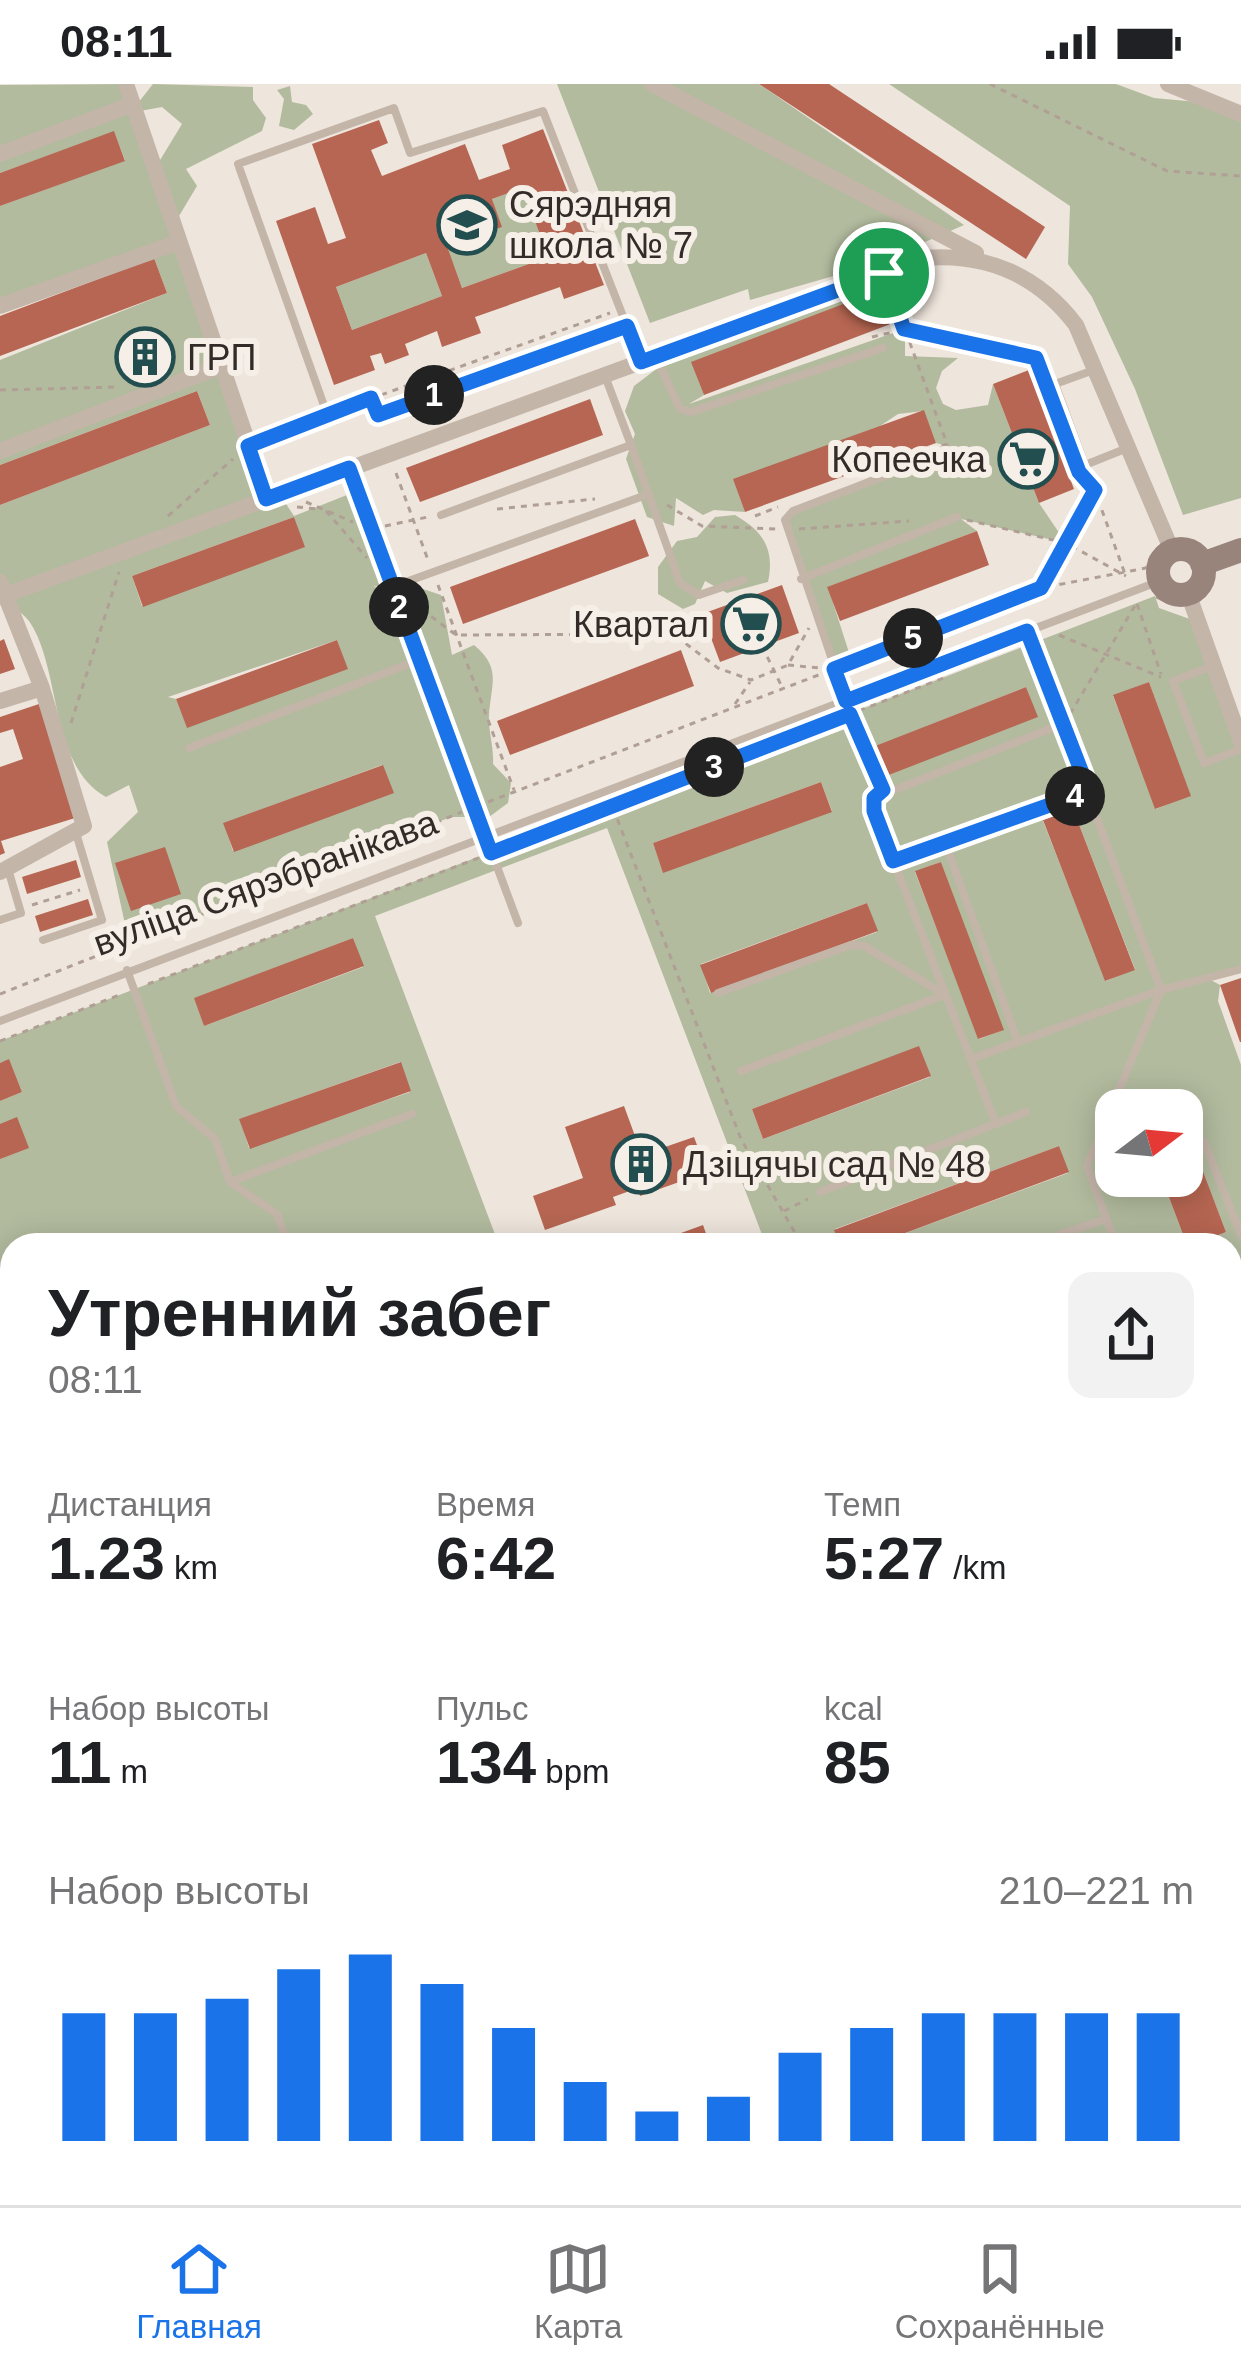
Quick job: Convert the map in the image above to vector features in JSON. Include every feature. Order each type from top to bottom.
[{"type":"street","points":[[126,84],[219,368],[255,443],[266,499]]},
{"type":"street","points":[[652,84],[1025,278],[1059,302],[1097,369],[1171,546]]},
{"type":"street","points":[[1168,84],[1241,114]]},
{"type":"street","points":[[0,154],[133,104]]},
{"type":"street","points":[[0,306],[176,243]]},
{"type":"street","points":[[4,870],[84,826],[42,688],[2,592],[924,258],[950,256],[995,263],[1025,278]]},
{"type":"street","points":[[0,452],[219,368]]},
{"type":"street","points":[[1171,546],[1186,550],[1202,563]]},
{"type":"street","points":[[1171,546],[1161,560],[1160,580],[1168,591],[1188,593],[1200,585],[1202,563]]},
{"type":"street","points":[[1202,563],[1241,550]]},
{"type":"street","points":[[1188,593],[1241,745]]},
{"type":"street","points":[[0,701],[42,688]]},
{"type":"lane","points":[[327,414],[238,164],[394,109],[410,153],[543,112],[627,326],[680,409],[691,412],[883,348]]},
{"type":"lane","points":[[1097,369],[1055,385],[1085,465],[1127,448]]},
{"type":"lane","points":[[604,375],[680,584],[688,593],[699,595],[743,580]]},
{"type":"lane","points":[[441,514],[631,445]]},
{"type":"lane","points":[[846,701],[784,530],[793,512],[929,455]]},
{"type":"lane","points":[[349,468],[518,923]]},
{"type":"lane","points":[[392,587],[649,494]]},
{"type":"lane","points":[[801,579],[957,518]]},
{"type":"lane","name":"вуліца Сярэбранікава","points":[[0,1021],[1160,580]]},
{"type":"lane","points":[[1027,631],[1161,990],[1087,1166],[1111,1233]]},
{"type":"lane","points":[[189,748],[418,660]]},
{"type":"lane","points":[[1214,665],[1173,681],[1204,763],[1241,745]]},
{"type":"lane","points":[[996,1124],[874,811],[874,798],[883,790],[1065,723]]},
{"type":"lane","points":[[893,861],[1089,791]]},
{"type":"lane","points":[[44,940],[102,920],[76,832]]},
{"type":"lane","points":[[945,843],[1018,1042]]},
{"type":"lane","points":[[0,920],[25,910],[4,870]]},
{"type":"lane","points":[[718,993],[851,945],[864,946],[946,995]]},
{"type":"lane","points":[[971,1059],[1161,990],[1241,969]]},
{"type":"lane","points":[[127,970],[176,1106],[215,1139],[230,1182],[277,1214],[284,1233]]},
{"type":"lane","points":[[741,1072],[946,995]]},
{"type":"lane","points":[[820,1192],[1026,1112]]},
{"type":"lane","points":[[230,1182],[412,1114]]},
{"type":"lane","points":[[1204,1142],[1240,1233]]},
{"type":"lane","points":[[1065,1233],[1106,1219]]},
{"type":"path","points":[[990,84],[1167,171],[1241,176]]},
{"type":"path","points":[[884,273],[947,444],[929,455]]},
{"type":"path","points":[[165,518],[255,443],[621,309]]},
{"type":"path","points":[[371,398],[378,415],[627,326]]},
{"type":"path","points":[[866,340],[904,329],[1036,358],[1048,390]]},
{"type":"path","points":[[392,461],[515,792]]},
{"type":"path","points":[[1079,472],[1095,490],[1126,576]]},
{"type":"path","points":[[1041,588],[1095,490]]},
{"type":"path","points":[[755,516],[797,500]]},
{"type":"path","points":[[289,507],[326,510],[392,587],[456,635],[674,634],[718,668],[751,680]]},
{"type":"path","points":[[957,518],[1066,544],[1126,576]]},
{"type":"path","points":[[0,994],[1041,588],[1126,576],[1147,568],[1154,551],[1171,546]]},
{"type":"path","points":[[61,753],[123,560],[132,547]]},
{"type":"path","points":[[1065,723],[1136,602],[1117,610]]},
{"type":"path","points":[[788,665],[814,615]]},
{"type":"path","points":[[1030,644],[1077,626]]},
{"type":"path","points":[[1057,634],[1162,677]]},
{"type":"path","points":[[762,646],[783,688]]},
{"type":"path","points":[[732,708],[751,680],[788,665],[834,669]]},
{"type":"path","points":[[0,1041],[950,675]]},
{"type":"path","points":[[846,701],[883,790]]},
{"type":"path","points":[[612,806],[740,1139],[795,1233]]},
{"type":"path","points":[[25,910],[93,886]]},
{"type":"path","points":[[782,1212],[820,1192]]},
{"type":"green space","points":[[126,84],[154,170],[182,124],[162,107],[140,111],[138,103],[153,84],[253,87],[253,100],[266,118],[262,131],[186,169],[197,186],[179,216],[248,446],[294,516],[357,491],[392,587],[373,586],[405,597],[423,589],[441,595],[452,655],[474,645],[483,653],[493,677],[489,721],[493,764],[511,783],[508,803],[489,817],[451,817],[137,941],[125,924],[107,842],[138,812],[129,785],[106,797],[74,763],[39,640],[26,618],[0,597],[0,505],[210,425],[197,391],[0,465],[0,360],[167,293],[154,258],[0,306],[0,206],[125,160],[114,132],[0,173],[0,85]],"holes":[[[294,517],[304,547],[142,606],[132,576]],[[337,640],[347,668],[187,727],[176,699],[168,697]],[[382,765],[393,792],[233,851],[224,823]]]},
{"type":"green space","points":[[557,84],[759,84],[964,225],[872,265],[750,300],[748,289],[650,323]]},
{"type":"green space","points":[[889,84],[1116,84],[1154,98],[1241,106],[1241,498],[1183,515],[1135,389],[1092,297],[1068,264],[1070,206]]},
{"type":"green space","points":[[290,86],[292,102],[306,105],[313,114],[294,130],[279,126],[284,99],[277,90]]},
{"type":"green space","points":[[523,188],[548,257],[462,288],[447,247],[501,227],[492,199]]},
{"type":"green space","points":[[426,253],[442,296],[352,330],[336,287]]},
{"type":"green space","points":[[884,273],[905,329],[905,356],[958,358],[942,371],[936,388],[943,404],[956,410],[988,405],[993,384],[1039,503],[1066,543],[961,519],[977,531],[828,587],[852,662],[834,669],[785,520],[793,511],[944,445],[936,443],[924,411],[898,414],[880,426],[734,480],[745,512],[714,510],[703,515],[676,498],[674,526],[647,517],[626,459],[635,434],[625,411],[634,386],[659,367],[652,358]],"holes":[[[880,291],[893,323],[902,330],[689,404],[704,395],[692,363]]]},
{"type":"green space","points":[[735,515],[765,542],[770,560],[768,582],[727,593],[705,581],[695,604],[683,609],[658,594],[658,567],[677,541],[697,537],[715,517]]},
{"type":"green space","points":[[1155,596],[1159,608],[1198,622],[1241,742],[1241,969],[1207,978],[1220,985],[1218,1001],[1241,1065],[1241,1233],[1223,1233],[1203,1172],[1203,1089],[1095,1089],[1095,1197],[1169,1197],[1182,1233],[906,1233],[1068,1173],[1059,1146],[835,1229],[836,1233],[761,1233],[607,828],[375,916],[494,1233],[0,1233],[0,1101],[22,1092],[9,1060],[0,1063],[0,1041]],"holes":[[[1149,682],[1190,795],[1156,809],[1113,696]],[[1026,687],[1037,717],[881,777],[871,748]],[[821,782],[832,811],[663,872],[653,843]],[[1073,809],[1135,969],[1106,981],[1043,821]],[[941,862],[1003,1030],[979,1039],[915,872]],[[867,903],[877,932],[710,993],[701,964]],[[353,938],[363,967],[204,1026],[195,998]],[[919,1047],[930,1077],[763,1139],[752,1109]],[[400,1062],[410,1092],[249,1148],[240,1119]]]},
{"type":"building","points":[[759,84],[829,84],[1045,227],[1026,259]]},
{"type":"building","points":[[379,120],[388,143],[371,150],[382,176],[465,144],[479,180],[510,169],[502,145],[543,129],[604,285],[564,299],[560,287],[475,317],[481,333],[442,347],[437,331],[405,344],[409,355],[385,364],[381,353],[370,356],[375,370],[334,385],[276,221],[315,207],[328,244],[346,238],[312,144]],"holes":[[[523,188],[548,257],[462,288],[447,246],[502,227],[492,199]],[[426,253],[442,296],[352,330],[336,287]]]},
{"type":"building","points":[[114,131],[125,161],[0,206],[0,173]]},
{"type":"building","points":[[154,258],[167,293],[0,356],[0,316]]},
{"type":"building","points":[[880,290],[893,323],[704,395],[691,362]]},
{"type":"building","name":"ГРП","points":[[152,349],[155,359],[138,365],[135,355]]},
{"type":"building","points":[[1029,370],[1074,489],[1039,503],[993,384]]},
{"type":"building","points":[[197,391],[210,425],[0,505],[0,465]]},
{"type":"building","points":[[590,399],[603,435],[420,502],[406,468]]},
{"type":"building","points":[[924,410],[936,443],[745,512],[733,479]]},
{"type":"building","points":[[294,517],[305,547],[143,607],[132,576]]},
{"type":"building","points":[[635,519],[649,556],[463,624],[450,587]]},
{"type":"building","points":[[977,531],[989,565],[840,621],[827,587]]},
{"type":"building","name":"Квартал","points":[[782,585],[799,633],[720,662],[702,614]]},
{"type":"building","points":[[4,639],[15,669],[0,674],[0,641]]},
{"type":"building","points":[[337,640],[348,669],[187,728],[176,699]]},
{"type":"building","points":[[681,650],[694,686],[510,755],[497,721]]},
{"type":"building","points":[[1149,682],[1191,796],[1155,809],[1113,695]]},
{"type":"building","points":[[1026,687],[1038,717],[881,778],[870,748]]},
{"type":"building","points":[[39,704],[75,818],[1,841],[5,853],[0,855],[0,767],[23,759],[13,729],[0,733],[0,717]]},
{"type":"building","points":[[383,765],[394,793],[234,852],[223,823]]},
{"type":"building","points":[[821,782],[832,812],[663,873],[653,843]]},
{"type":"building","points":[[1073,809],[1135,970],[1105,981],[1043,820]]},
{"type":"building","points":[[165,847],[181,894],[131,911],[115,863]]},
{"type":"building","points":[[76,860],[81,877],[27,894],[22,877]]},
{"type":"building","points":[[941,862],[1004,1030],[978,1039],[915,871]]},
{"type":"building","points":[[88,899],[93,915],[40,932],[35,916]]},
{"type":"building","points":[[867,903],[878,931],[711,993],[700,965]]},
{"type":"building","points":[[353,938],[364,966],[204,1026],[194,998]]},
{"type":"building","points":[[1241,978],[1241,1042],[1240,1042],[1220,985]]},
{"type":"building","points":[[919,1046],[931,1076],[763,1139],[752,1109]]},
{"type":"building","points":[[9,1059],[22,1092],[0,1101],[0,1063]]},
{"type":"building","points":[[401,1062],[411,1091],[250,1149],[239,1119]]},
{"type":"building","name":"Дзіцячы сад № 48","points":[[624,1106],[642,1155],[694,1137],[707,1172],[640,1196],[638,1188],[613,1197],[616,1205],[545,1230],[533,1196],[583,1178],[565,1127]]},
{"type":"building","points":[[17,1117],[29,1148],[0,1159],[0,1124]]},
{"type":"building","points":[[1059,1146],[1069,1172],[905,1233],[834,1230]]},
{"type":"building","points":[[1203,1171],[1226,1232],[1182,1233],[1169,1197],[1203,1197]]},
{"type":"building","points":[[703,1225],[706,1233],[681,1233]]},
{"type":"place","name":"Сярэдняя школа № 7","points":[[467,225]]},
{"type":"place","name":"ГРП","points":[[145,357]]},
{"type":"place","name":"Копеечка","points":[[1028,459]]},
{"type":"place","name":"Квартал","points":[[751,624]]},
{"type":"place","name":"Дзіцячы сад № 48","points":[[641,1164]]},
{"type":"route","points":[[884,273],[904,329],[1036,358],[1079,472],[1095,490],[1041,588],[834,669],[846,701],[1027,631],[1089,791],[893,861],[874,811],[874,798],[883,790],[876,784],[850,714],[491,853],[349,468],[266,499],[248,446],[371,398],[378,415],[627,326],[641,362],[884,273]]}]
